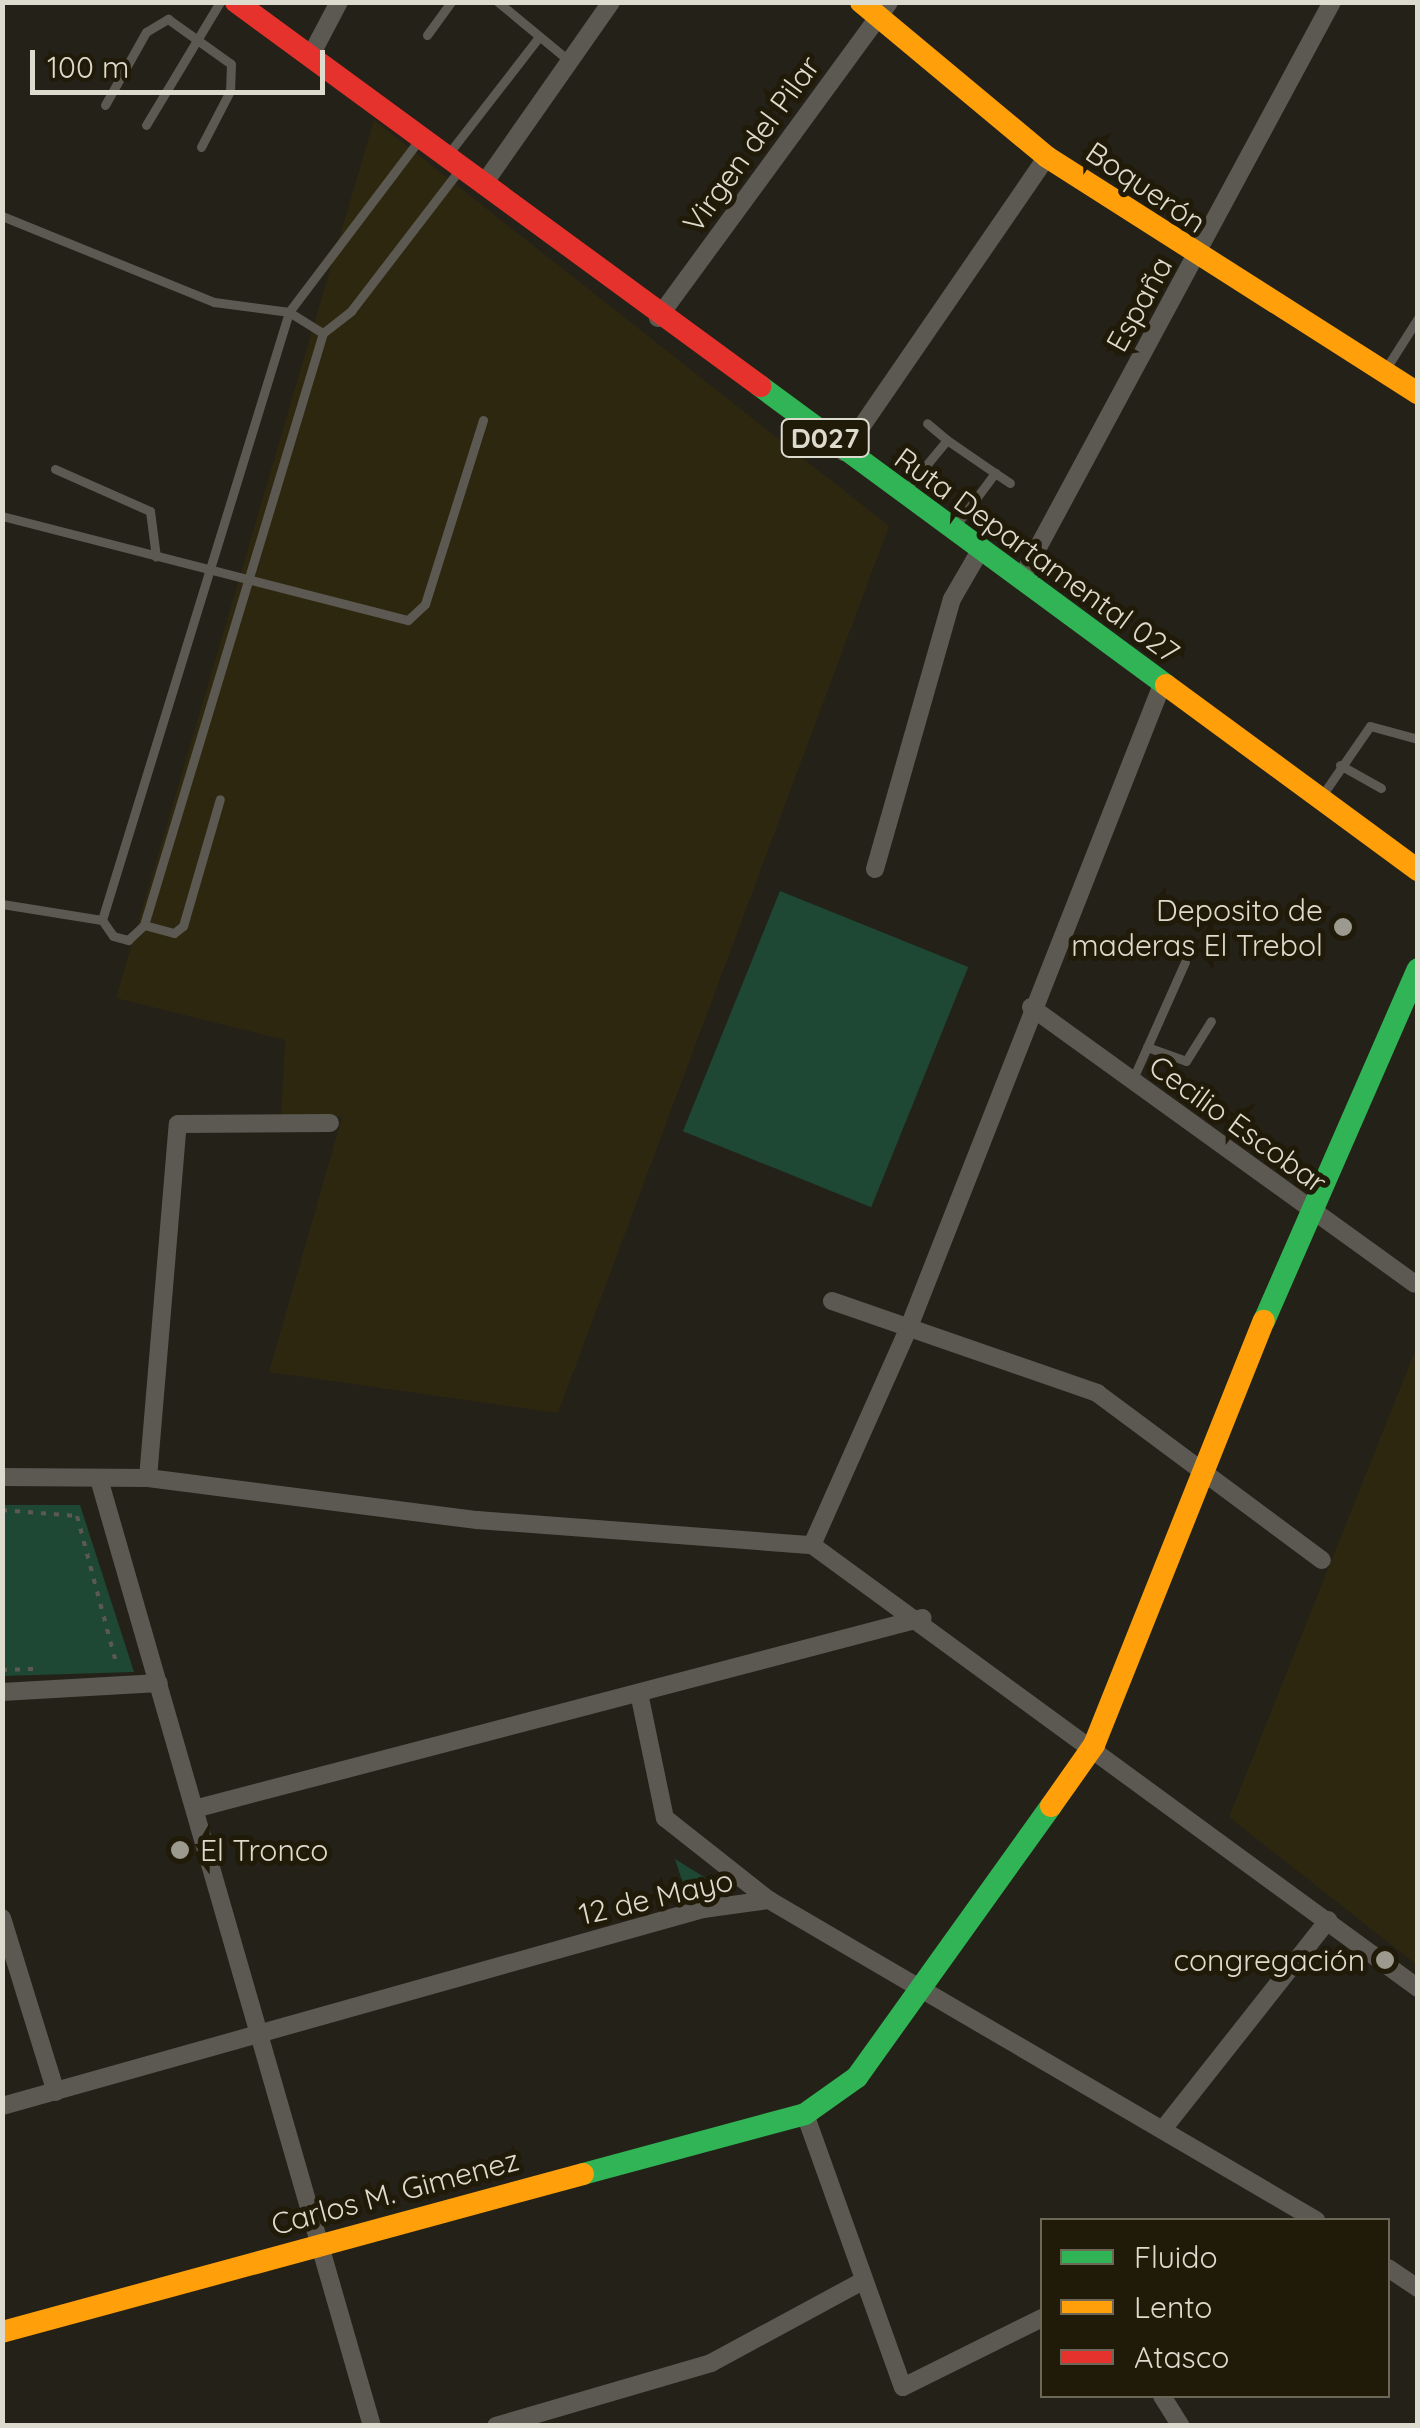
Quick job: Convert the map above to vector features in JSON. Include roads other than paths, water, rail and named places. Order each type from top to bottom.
[{"type":"street","name":"Ruta Departamental 027","points":[[236,2],[658,318],[1022,578],[1418,870]]},
{"type":"street","points":[[310,57],[339,2]]},
{"type":"street","points":[[483,184],[610,2]]},
{"type":"street","name":"España","points":[[1022,578],[1197,256],[1325,6]]},
{"type":"street","name":"Boquerón","points":[[877,7],[1047,157],[1197,256],[1418,393]]},
{"type":"street","name":"Virgen del Pilar","points":[[658,318],[877,7]]},
{"type":"street","points":[[844,452],[1047,157]]},
{"type":"street","points":[[876,869],[952,599],[981,550]]},
{"type":"street","points":[[812,1545],[907,1332],[1031,1007],[1163,682]]},
{"type":"street","points":[[1040,2319],[902,2388],[861,2282],[805,2114],[857,2077],[926,1990],[1094,1745],[1309,1209],[1418,969]]},
{"type":"street","name":"Cecilio Escobar","points":[[1031,1007],[1415,1284]]},
{"type":"street","points":[[148,1478],[178,1124],[330,1122]]},
{"type":"street","points":[[832,1301],[907,1332],[1097,1393],[1322,1560]]},
{"type":"street","points":[[2,1477],[148,1478],[477,1520],[812,1545],[924,1618],[1418,1988]]},
{"type":"street","points":[[100,1480],[198,1808],[372,2426]]},
{"type":"street","points":[[198,1808],[924,1618]]},
{"type":"street","points":[[2,1692],[160,1683]]},
{"type":"street","points":[[640,1693],[665,1818],[769,1900]]},
{"type":"street","name":"12 de Mayo","points":[[2,2106],[703,1909],[769,1900],[1313,2218]]},
{"type":"street","points":[[2,1918],[56,2092]]},
{"type":"street","points":[[1164,2128],[1328,1920]]},
{"type":"street","name":"Carlos M. Gimenez","points":[[2,2332],[320,2242],[805,2114]]},
{"type":"street","points":[[1390,2269],[1418,2288]]},
{"type":"street","points":[[496,2426],[711,2364],[861,2282]]},
{"type":"street","points":[[1163,2398],[1180,2426]]},
{"type":"lane","points":[[146,125],[220,2]]},
{"type":"lane","points":[[427,35],[452,2]]},
{"type":"lane","points":[[498,2],[568,60]]},
{"type":"lane","points":[[104,105],[154,24],[168,19],[199,38],[232,76],[201,147]]},
{"type":"lane","points":[[2,904],[102,920],[121,939],[144,925],[323,333],[351,312],[539,37]]},
{"type":"lane","points":[[102,920],[290,312],[420,138]]},
{"type":"lane","points":[[2,216],[214,302],[290,312],[323,333]]},
{"type":"lane","points":[[1384,372],[1418,318]]},
{"type":"lane","points":[[2,516],[208,570],[418,616],[482,420]]},
{"type":"lane","points":[[927,424],[1010,484]]},
{"type":"lane","points":[[902,494],[948,440]]},
{"type":"lane","points":[[54,469],[150,511],[156,556]]},
{"type":"lane","points":[[952,530],[995,472]]},
{"type":"lane","points":[[1321,798],[1370,726],[1418,739]]},
{"type":"lane","points":[[1340,765],[1382,788]]},
{"type":"lane","points":[[144,925],[174,933],[183,926],[220,799]]},
{"type":"lane","points":[[1132,1081],[1185,962]]},
{"type":"lane","points":[[1147,1048],[1186,1061],[1211,1021]]},
{"type":"place","name":"Deposito de maderas El Trebol","points":[[1343,927]]},
{"type":"place","name":"El Tronco","points":[[180,1850]]},
{"type":"place","name":"congregación","points":[[1385,1960]]}]
